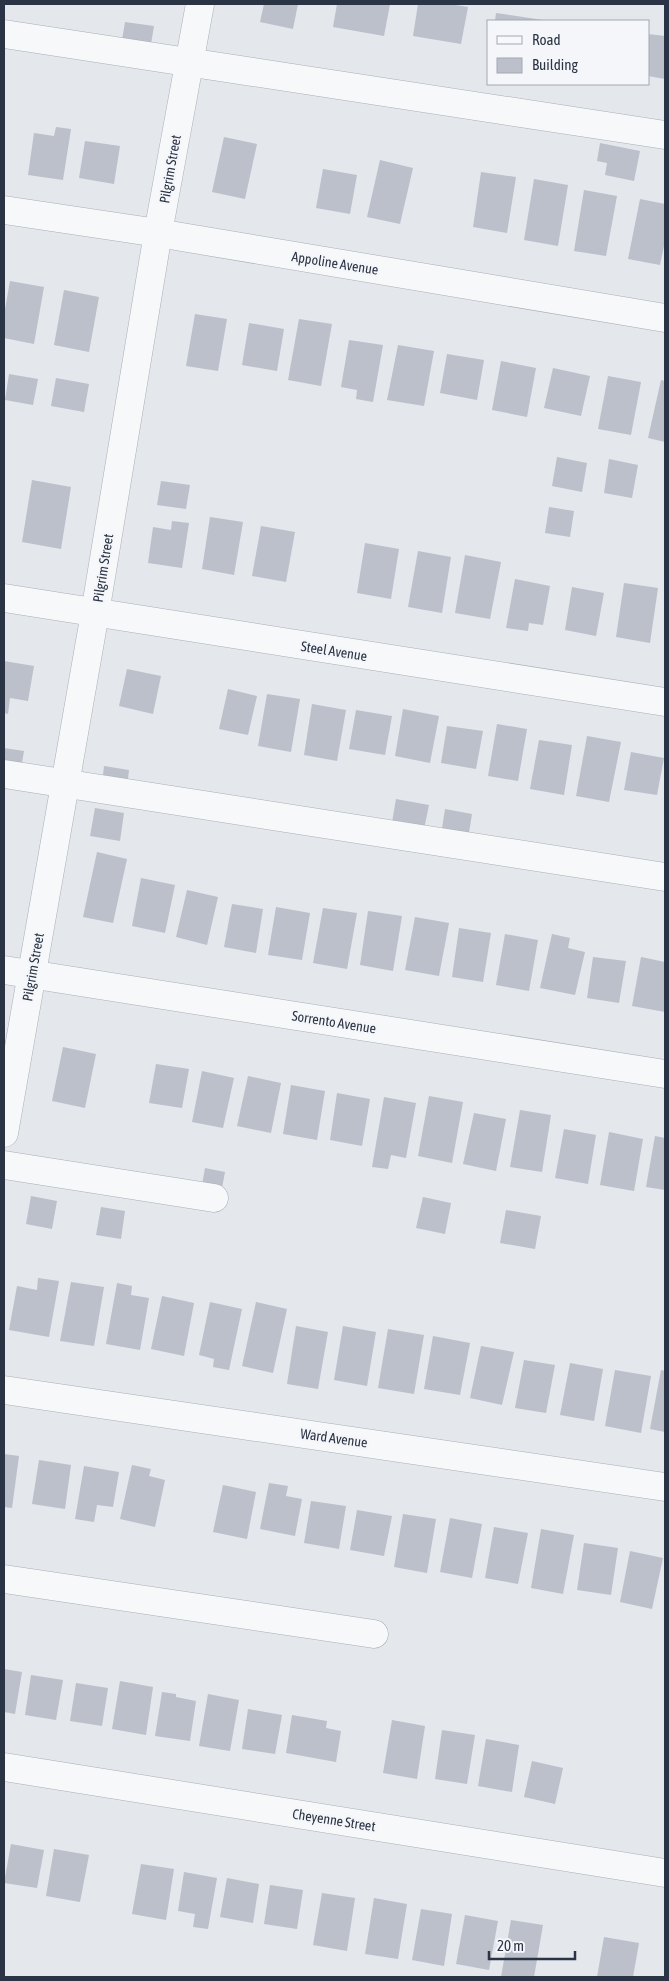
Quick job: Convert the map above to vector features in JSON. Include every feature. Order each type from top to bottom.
[{"type":"street","name":"Pilgrim Street","points":[[4,1132],[96,614],[158,233],[200,4]]},
{"type":"street","points":[[4,34],[665,136]]},
{"type":"street","name":"Appoline Avenue","points":[[4,210],[158,233],[665,318]]},
{"type":"street","name":"Steel Avenue","points":[[4,598],[96,614],[665,702]]},
{"type":"street","points":[[4,774],[665,877]]},
{"type":"street","name":"Sorrento Avenue","points":[[4,970],[665,1074]]},
{"type":"street","points":[[4,1165],[214,1198]]},
{"type":"street","name":"Ward Avenue","points":[[4,1390],[665,1487]]},
{"type":"street","points":[[4,1579],[374,1634]]},
{"type":"street","name":"Cheyenne Street","points":[[4,1767],[665,1873]]},
{"type":"building","points":[[264,4],[298,4],[293,29],[260,22]]},
{"type":"building","points":[[337,4],[390,4],[384,36],[333,27]]},
{"type":"building","points":[[418,4],[449,4],[468,7],[461,44],[413,36]]},
{"type":"building","points":[[496,13],[543,20],[495,20]]},
{"type":"building","points":[[125,22],[154,26],[151,44],[122,40]]},
{"type":"building","points":[[649,34],[665,36],[665,79],[649,76]]},
{"type":"building","points":[[56,127],[71,129],[63,180],[28,175],[34,133],[54,136]]},
{"type":"building","points":[[224,137],[257,144],[245,199],[212,192]]},
{"type":"building","points":[[85,141],[120,146],[114,184],[79,178]]},
{"type":"building","points":[[600,143],[640,151],[634,181],[605,175],[607,163],[597,161]]},
{"type":"building","points":[[380,160],[413,168],[400,224],[367,217]]},
{"type":"building","points":[[323,169],[357,175],[350,214],[316,208]]},
{"type":"building","points":[[481,172],[516,177],[507,233],[473,227]]},
{"type":"building","points":[[534,179],[568,185],[558,246],[524,240]]},
{"type":"building","points":[[584,190],[617,196],[606,256],[574,251]]},
{"type":"building","points":[[640,199],[665,204],[665,241],[660,265],[628,259]]},
{"type":"building","points":[[10,281],[44,287],[34,344],[4,338],[4,315]]},
{"type":"building","points":[[64,290],[99,297],[89,352],[54,345]]},
{"type":"building","points":[[195,314],[227,319],[218,371],[186,366]]},
{"type":"building","points":[[299,319],[332,324],[321,386],[288,380]]},
{"type":"building","points":[[249,323],[284,329],[277,371],[242,365]]},
{"type":"building","points":[[349,340],[383,345],[373,402],[356,399],[357,390],[341,387]]},
{"type":"building","points":[[398,345],[434,351],[424,406],[387,400]]},
{"type":"building","points":[[447,354],[484,360],[477,400],[440,393]]},
{"type":"building","points":[[501,361],[536,368],[527,417],[492,410]]},
{"type":"building","points":[[553,368],[590,376],[581,416],[544,408]]},
{"type":"building","points":[[9,374],[38,379],[33,405],[5,400]]},
{"type":"building","points":[[608,376],[641,382],[631,435],[598,429]]},
{"type":"building","points":[[56,378],[89,384],[84,412],[51,406]]},
{"type":"building","points":[[661,380],[665,381],[665,442],[648,438]]},
{"type":"building","points":[[557,457],[587,463],[582,492],[552,486]]},
{"type":"building","points":[[609,459],[638,465],[632,498],[604,493]]},
{"type":"building","points":[[32,480],[71,487],[61,549],[22,542]]},
{"type":"building","points":[[161,481],[190,485],[186,509],[157,505]]},
{"type":"building","points":[[549,507],[574,511],[570,537],[545,533]]},
{"type":"building","points":[[210,517],[243,522],[234,575],[202,569]]},
{"type":"building","points":[[172,521],[189,523],[182,568],[148,563],[153,527],[171,530]]},
{"type":"building","points":[[261,526],[295,532],[286,582],[252,576]]},
{"type":"building","points":[[365,543],[399,549],[391,599],[357,593]]},
{"type":"building","points":[[418,551],[451,557],[442,613],[408,607]]},
{"type":"building","points":[[465,555],[501,562],[490,619],[455,613]]},
{"type":"building","points":[[515,579],[550,586],[543,625],[529,623],[528,631],[506,628]]},
{"type":"building","points":[[624,583],[658,588],[650,643],[616,637]]},
{"type":"building","points":[[572,587],[604,593],[596,636],[565,630]]},
{"type":"building","points":[[4,661],[34,666],[28,701],[10,698],[8,714],[4,713]]},
{"type":"building","points":[[127,669],[161,676],[153,714],[119,706]]},
{"type":"building","points":[[228,689],[257,696],[248,735],[219,729]]},
{"type":"building","points":[[267,694],[300,699],[291,752],[258,746]]},
{"type":"building","points":[[312,704],[346,710],[337,761],[304,755]]},
{"type":"building","points":[[403,709],[439,716],[430,763],[395,756]]},
{"type":"building","points":[[356,710],[392,716],[385,755],[349,749]]},
{"type":"building","points":[[497,724],[527,729],[518,781],[488,776]]},
{"type":"building","points":[[447,726],[483,731],[476,769],[441,763]]},
{"type":"building","points":[[587,736],[621,742],[609,802],[576,796]]},
{"type":"building","points":[[539,740],[572,745],[564,795],[530,789]]},
{"type":"building","points":[[4,748],[24,751],[21,769],[4,766]]},
{"type":"building","points":[[631,752],[664,758],[657,795],[624,790]]},
{"type":"building","points":[[104,766],[129,770],[127,788],[102,784]]},
{"type":"building","points":[[396,799],[429,805],[423,834],[391,828]]},
{"type":"building","points":[[95,808],[124,813],[120,841],[90,836]]},
{"type":"building","points":[[445,809],[472,814],[468,839],[441,835]]},
{"type":"building","points":[[97,852],[127,859],[113,923],[83,917]]},
{"type":"building","points":[[141,878],[175,885],[165,933],[132,926]]},
{"type":"building","points":[[187,890],[218,897],[207,945],[176,937]]},
{"type":"building","points":[[232,904],[263,909],[256,953],[224,947]]},
{"type":"building","points":[[276,907],[310,913],[302,960],[268,955]]},
{"type":"building","points":[[323,908],[357,913],[347,969],[313,963]]},
{"type":"building","points":[[368,911],[402,916],[393,971],[360,965]]},
{"type":"building","points":[[415,917],[449,923],[439,976],[405,970]]},
{"type":"building","points":[[459,928],[491,933],[483,982],[452,977]]},
{"type":"building","points":[[505,934],[538,940],[529,991],[496,985]]},
{"type":"building","points":[[552,934],[570,938],[568,948],[585,952],[575,995],[540,988]]},
{"type":"building","points":[[593,957],[626,961],[619,1003],[587,998]]},
{"type":"building","points":[[641,957],[665,962],[665,1012],[632,1006]]},
{"type":"building","points":[[63,1047],[96,1054],[85,1108],[52,1101]]},
{"type":"building","points":[[156,1064],[189,1069],[182,1108],[149,1103]]},
{"type":"building","points":[[202,1071],[234,1078],[223,1128],[192,1122]]},
{"type":"building","points":[[248,1076],[281,1083],[271,1133],[237,1126]]},
{"type":"building","points":[[291,1085],[325,1091],[317,1140],[283,1134]]},
{"type":"building","points":[[337,1093],[370,1099],[362,1146],[330,1140]]},
{"type":"building","points":[[429,1096],[463,1102],[452,1163],[418,1156]]},
{"type":"building","points":[[384,1097],[416,1103],[406,1158],[391,1155],[388,1169],[372,1167]]},
{"type":"building","points":[[520,1110],[551,1115],[542,1172],[510,1167]]},
{"type":"building","points":[[474,1113],[506,1119],[496,1171],[463,1164]]},
{"type":"building","points":[[564,1129],[596,1135],[588,1184],[555,1178]]},
{"type":"building","points":[[609,1132],[643,1139],[634,1191],[600,1185]]},
{"type":"building","points":[[655,1136],[665,1138],[665,1190],[646,1187]]},
{"type":"building","points":[[205,1168],[225,1172],[220,1199],[200,1196]]},
{"type":"building","points":[[31,1196],[57,1201],[52,1229],[26,1224]]},
{"type":"building","points":[[423,1197],[451,1203],[445,1234],[416,1228]]},
{"type":"building","points":[[101,1207],[125,1211],[121,1239],[96,1235]]},
{"type":"building","points":[[506,1210],[541,1216],[535,1249],[500,1243]]},
{"type":"building","points":[[38,1278],[59,1281],[49,1337],[9,1330],[17,1286],[37,1290]]},
{"type":"building","points":[[71,1282],[104,1287],[94,1346],[60,1341]]},
{"type":"building","points":[[117,1283],[132,1286],[131,1295],[149,1298],[140,1350],[106,1344]]},
{"type":"building","points":[[162,1296],[194,1303],[184,1356],[151,1349]]},
{"type":"building","points":[[210,1302],[242,1309],[229,1370],[213,1367],[214,1359],[199,1355]]},
{"type":"building","points":[[256,1302],[287,1309],[273,1373],[242,1366]]},
{"type":"building","points":[[296,1326],[328,1332],[318,1389],[287,1384]]},
{"type":"building","points":[[343,1326],[376,1332],[367,1386],[334,1380]]},
{"type":"building","points":[[388,1329],[424,1335],[414,1394],[378,1388]]},
{"type":"building","points":[[433,1336],[470,1343],[460,1395],[424,1389]]},
{"type":"building","points":[[481,1346],[514,1352],[502,1405],[470,1398]]},
{"type":"building","points":[[524,1360],[555,1365],[546,1413],[515,1408]]},
{"type":"building","points":[[570,1363],[603,1369],[594,1421],[560,1415]]},
{"type":"building","points":[[615,1370],[651,1376],[641,1433],[605,1426]]},
{"type":"building","points":[[661,1370],[665,1371],[665,1432],[650,1429]]},
{"type":"building","points":[[4,1454],[19,1456],[12,1508],[4,1507]]},
{"type":"building","points":[[39,1460],[71,1465],[65,1509],[32,1504]]},
{"type":"building","points":[[132,1465],[151,1469],[149,1476],[165,1480],[155,1527],[120,1519]]},
{"type":"building","points":[[84,1466],[119,1472],[113,1507],[97,1505],[94,1522],[75,1519]]},
{"type":"building","points":[[269,1483],[288,1486],[286,1496],[302,1499],[295,1536],[260,1529]]},
{"type":"building","points":[[223,1485],[256,1492],[247,1539],[213,1532]]},
{"type":"building","points":[[311,1501],[346,1506],[339,1549],[304,1543]]},
{"type":"building","points":[[357,1510],[392,1516],[384,1556],[350,1550]]},
{"type":"building","points":[[403,1514],[436,1519],[427,1573],[394,1567]]},
{"type":"building","points":[[450,1518],[482,1524],[472,1578],[440,1572]]},
{"type":"building","points":[[494,1527],[528,1533],[518,1584],[485,1578]]},
{"type":"building","points":[[541,1529],[574,1535],[563,1594],[531,1588]]},
{"type":"building","points":[[584,1543],[618,1548],[611,1595],[577,1590]]},
{"type":"building","points":[[630,1551],[663,1558],[652,1609],[620,1602]]},
{"type":"building","points":[[4,1669],[22,1672],[15,1714],[4,1712]]},
{"type":"building","points":[[31,1675],[63,1680],[56,1720],[25,1715]]},
{"type":"building","points":[[120,1681],[153,1687],[146,1735],[112,1729]]},
{"type":"building","points":[[76,1683],[108,1688],[102,1726],[70,1721]]},
{"type":"building","points":[[162,1692],[176,1694],[176,1697],[196,1701],[190,1741],[155,1736]]},
{"type":"building","points":[[208,1694],[239,1700],[230,1751],[199,1746]]},
{"type":"building","points":[[248,1709],[282,1715],[275,1754],[242,1749]]},
{"type":"building","points":[[292,1715],[327,1721],[326,1728],[341,1731],[336,1762],[286,1753]]},
{"type":"building","points":[[392,1720],[425,1726],[417,1779],[383,1773]]},
{"type":"building","points":[[442,1730],[475,1735],[467,1784],[435,1779]]},
{"type":"building","points":[[486,1739],[519,1745],[512,1792],[478,1786]]},
{"type":"building","points":[[532,1761],[563,1768],[555,1804],[524,1797]]},
{"type":"building","points":[[11,1844],[44,1850],[37,1888],[4,1883]]},
{"type":"building","points":[[54,1849],[89,1855],[80,1902],[46,1896]]},
{"type":"building","points":[[141,1864],[174,1869],[166,1920],[132,1914]]},
{"type":"building","points":[[184,1872],[217,1878],[208,1929],[193,1927],[195,1914],[178,1911]]},
{"type":"building","points":[[227,1878],[259,1884],[253,1923],[220,1917]]},
{"type":"building","points":[[270,1885],[303,1890],[297,1929],[264,1924]]},
{"type":"building","points":[[322,1893],[355,1898],[347,1951],[313,1945]]},
{"type":"building","points":[[374,1898],[407,1904],[398,1959],[365,1954]]},
{"type":"building","points":[[421,1909],[452,1914],[444,1966],[412,1960]]},
{"type":"building","points":[[465,1915],[498,1921],[489,1970],[456,1964]]},
{"type":"building","points":[[511,1920],[543,1925],[534,1977],[501,1977]]},
{"type":"building","points":[[604,1937],[639,1943],[633,1977],[597,1977]]}]
